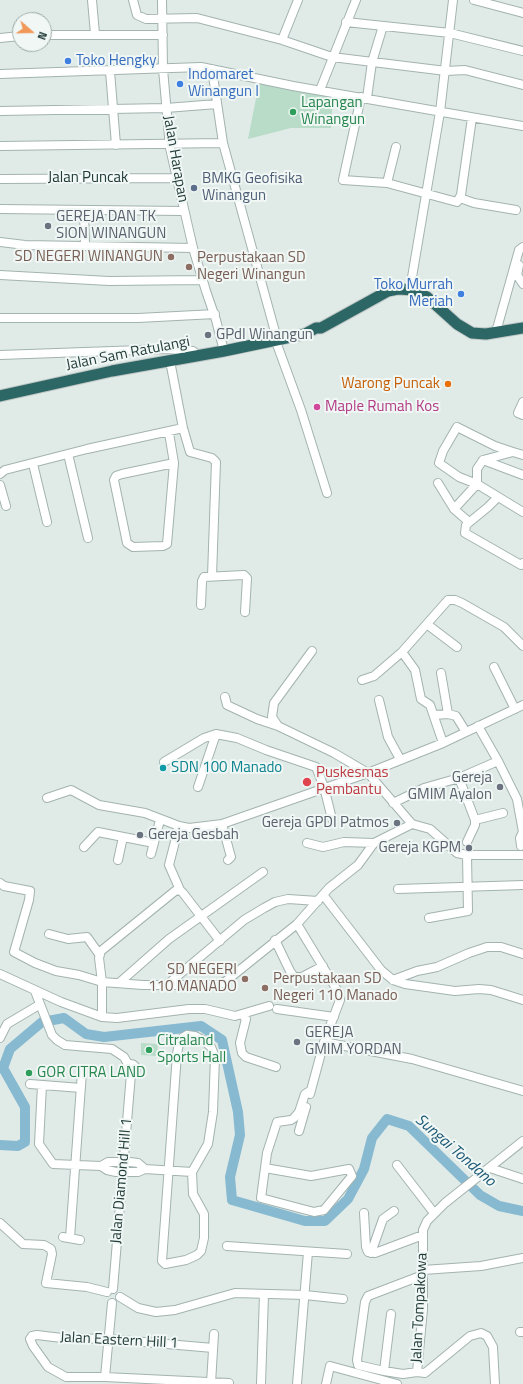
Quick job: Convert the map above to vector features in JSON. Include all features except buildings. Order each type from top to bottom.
[{"type":"highway","name":"Jalan Sam Ratulangi","points":[[0,396],[112,371],[198,356],[305,334],[316,328],[321,328],[388,291],[410,289],[428,297],[464,329],[482,335],[523,328]]},
{"type":"street","points":[[92,0],[95,34]]},
{"type":"street","points":[[133,0],[135,11],[140,17],[163,19],[197,18],[282,40],[332,57],[446,71],[474,72],[523,85]]},
{"type":"street","name":"Jalan Harapan","points":[[162,0],[163,69],[169,145],[183,211],[202,280],[215,314],[224,351]]},
{"type":"street","points":[[282,40],[298,0]]},
{"type":"street","points":[[320,90],[356,0]]},
{"type":"street","points":[[410,289],[440,112],[446,71],[453,0]]},
{"type":"street","points":[[474,0],[523,13]]},
{"type":"street","points":[[346,22],[450,33],[523,51]]},
{"type":"street","points":[[383,26],[372,62],[343,180],[387,183],[455,202],[460,198],[472,118]]},
{"type":"street","points":[[52,35],[163,35]]},
{"type":"street","points":[[0,38],[12,37]]},
{"type":"street","points":[[0,74],[192,67],[212,69],[472,118],[523,126]]},
{"type":"street","points":[[212,69],[223,143],[276,339],[301,410],[327,493]]},
{"type":"street","points":[[110,71],[116,145]]},
{"type":"street","points":[[0,111],[166,108],[217,104]]},
{"type":"street","points":[[0,146],[169,145],[223,143]]},
{"type":"street","points":[[387,183],[396,147]]},
{"type":"street","name":"Jalan Puncak","points":[[0,179],[176,178]]},
{"type":"street","points":[[460,198],[474,203],[516,210]]},
{"type":"street","points":[[0,208],[183,211]]},
{"type":"street","points":[[84,210],[85,246]]},
{"type":"street","points":[[0,242],[25,245],[193,248]]},
{"type":"street","points":[[508,287],[523,285],[517,275],[521,248]]},
{"type":"street","points":[[496,332],[508,287],[521,248]]},
{"type":"street","points":[[0,276],[109,281],[202,280]]},
{"type":"street","points":[[0,318],[138,318],[215,314]]},
{"type":"street","points":[[0,355],[169,349],[193,351],[198,356]]},
{"type":"street","points":[[170,361],[183,428],[190,452],[212,458],[216,462],[212,576]]},
{"type":"street","points":[[523,402],[518,413],[523,415]]},
{"type":"street","points":[[0,474],[5,470],[68,454],[183,428]]},
{"type":"street","points":[[523,456],[495,446],[459,428],[456,428],[443,451],[439,463],[459,477],[477,484],[523,512]]},
{"type":"street","points":[[170,432],[174,464],[167,544],[163,546],[133,547],[127,543],[114,480],[116,476],[122,474],[174,464]]},
{"type":"street","points":[[454,509],[477,484],[477,469],[483,460],[513,452]]},
{"type":"street","points":[[68,454],[88,538]]},
{"type":"street","points":[[483,460],[523,476]]},
{"type":"street","points":[[33,464],[47,522]]},
{"type":"street","points":[[438,483],[454,509],[469,522]]},
{"type":"street","points":[[0,485],[6,506]]},
{"type":"street","points":[[498,497],[488,508],[469,522],[465,528],[465,533],[521,565],[523,563]]},
{"type":"street","points":[[201,605],[202,581],[205,576],[246,576],[245,612]]},
{"type":"street","points":[[362,680],[374,676],[402,652],[428,625],[445,602],[455,600],[504,628],[523,646]]},
{"type":"street","points":[[428,625],[458,647]]},
{"type":"street","points":[[278,726],[272,717],[274,703],[312,651]]},
{"type":"street","points":[[402,652],[415,670],[421,699],[430,705],[443,743]]},
{"type":"street","points":[[47,798],[71,790],[99,806],[145,813],[179,826],[188,828],[222,824],[324,787],[368,773],[443,743],[519,707],[494,667]]},
{"type":"street","points":[[441,673],[448,714]]},
{"type":"street","points":[[225,697],[227,705],[257,719],[278,726],[334,753],[368,773],[412,824],[430,829],[457,853],[467,855],[523,855]]},
{"type":"street","points":[[379,700],[388,737],[400,759]]},
{"type":"street","points":[[434,715],[448,714],[456,716],[466,732]]},
{"type":"street","points":[[478,726],[498,761],[521,809],[523,832],[520,838],[521,846]]},
{"type":"street","points":[[198,787],[216,734]]},
{"type":"street","points":[[164,762],[194,742],[216,734],[237,738],[266,750],[316,767],[324,787],[332,819]]},
{"type":"street","points":[[393,803],[424,788],[459,778],[498,761]]},
{"type":"street","points":[[459,778],[475,820],[475,825],[467,842]]},
{"type":"street","points":[[475,820],[503,813]]},
{"type":"street","points":[[151,854],[160,820]]},
{"type":"street","points":[[222,824],[231,857],[228,860]]},
{"type":"street","points":[[307,843],[323,847],[344,842],[374,843],[412,824]]},
{"type":"street","points":[[179,826],[169,865],[180,890],[220,941]]},
{"type":"street","points":[[84,848],[98,832],[154,843]]},
{"type":"street","points":[[118,860],[123,837]]},
{"type":"street","points":[[0,883],[4,886],[28,889],[30,893],[14,952],[49,969],[102,982],[143,986],[168,984],[218,985],[230,978],[275,940],[297,924],[334,884],[358,866],[374,843]]},
{"type":"street","points":[[429,918],[468,911],[467,855]]},
{"type":"street","points":[[119,983],[169,939],[263,872]]},
{"type":"street","points":[[398,889],[523,885]]},
{"type":"street","points":[[99,954],[138,921],[176,891],[180,890]]},
{"type":"street","points":[[168,984],[244,920],[275,902],[288,899],[321,898]]},
{"type":"street","points":[[321,898],[381,970],[392,980],[405,984],[455,991],[479,989],[491,990],[523,1000]]},
{"type":"street","points":[[297,924],[340,995],[340,1000],[324,1042],[299,1131]]},
{"type":"street","points":[[49,934],[68,939],[87,937],[99,954],[102,982],[102,1017]]},
{"type":"street","points":[[275,940],[294,977],[302,977],[323,966]]},
{"type":"street","points":[[392,980],[417,971],[437,967],[487,947],[501,947],[523,954]]},
{"type":"street","points":[[0,974],[102,1017],[129,1017],[197,1009],[212,1009],[229,1016],[243,1015],[269,1006]]},
{"type":"street","points":[[0,1038],[7,1024],[41,1008],[35,990]]},
{"type":"street","name":"Jalan Diamond Hill 1","points":[[41,1008],[52,1035],[57,1040],[65,1045],[112,1049],[124,1057],[128,1064],[126,1070],[130,1074],[124,1162],[110,1290]]},
{"type":"street","points":[[277,1009],[334,1017]]},
{"type":"street","points":[[243,1015],[246,1019],[240,1043],[242,1052],[246,1057],[276,1067]]},
{"type":"street","points":[[187,1036],[196,1036],[203,1040],[211,1048],[215,1057],[213,1112],[208,1144],[192,1172],[194,1194],[205,1218],[202,1247],[199,1253],[193,1257],[166,1264],[162,1261],[168,1171],[179,1043],[182,1038],[187,1036]]},
{"type":"street","points":[[324,1042],[412,1059],[523,1091]]},
{"type":"street","points":[[80,1240],[67,1237],[76,1166],[82,1072]]},
{"type":"street","points":[[30,1084],[81,1088]]},
{"type":"street","points":[[42,1085],[40,1147],[54,1165],[101,1166],[108,1162],[124,1162],[138,1163],[145,1169]]},
{"type":"street","points":[[264,1168],[312,1176],[349,1169],[352,1176],[324,1210],[314,1212],[261,1198],[264,1168],[267,1153],[277,1122],[291,1120],[294,1118],[299,1112],[305,1094],[310,1090]]},
{"type":"street","name":"Jalan Tompakowa","points":[[495,1384],[493,1347],[487,1336],[481,1333],[470,1336],[425,1373],[417,1372],[423,1309],[423,1235],[425,1224],[434,1213],[523,1141]]},
{"type":"street","points":[[397,1165],[434,1213]]},
{"type":"street","points":[[101,1166],[111,1172],[138,1172],[145,1169],[192,1172]]},
{"type":"street","points":[[490,1168],[523,1179]]},
{"type":"street","points":[[371,1253],[383,1219],[394,1211]]},
{"type":"street","points":[[364,1213],[366,1247],[368,1252],[371,1253]]},
{"type":"street","points":[[0,1223],[23,1244],[44,1244],[51,1249],[52,1256],[45,1281],[49,1284],[118,1291],[120,1297],[138,1308],[156,1312],[175,1310],[233,1293],[305,1295],[343,1299]]},
{"type":"street","points":[[371,1253],[423,1235]]},
{"type":"street","points":[[227,1246],[347,1254]]},
{"type":"street","points":[[297,1384],[308,1252]]},
{"type":"street","points":[[417,1372],[403,1374],[357,1364],[365,1300],[370,1294],[423,1272],[481,1266],[523,1258]]},
{"type":"street","points":[[110,1290],[106,1298],[112,1303]]},
{"type":"street","points":[[261,1384],[264,1295]]},
{"type":"street","points":[[112,1303],[117,1302],[120,1297]]},
{"type":"street","points":[[112,1303],[105,1377],[229,1383]]},
{"type":"street","points":[[384,1371],[391,1314]]},
{"type":"street","points":[[211,1383],[214,1334]]},
{"type":"street","name":"Jalan Eastern Hill 1","points":[[105,1377],[62,1376],[48,1367],[31,1343],[30,1338],[35,1335],[62,1338],[109,1339],[213,1348]]},
{"type":"street","points":[[326,1384],[330,1366],[368,1381],[397,1384]]},
{"type":"green space","name":"Lapangan Winangun","points":[[259,83],[333,95],[331,128],[291,128],[248,139]]},
{"type":"green space","name":"Citraland Sports Hall","points":[[141,1043],[158,1044],[157,1056],[141,1055]]},
{"type":"waterway","name":"Sungai Tondano","points":[[0,1145],[18,1146],[25,1142],[25,1107],[3,1068],[10,1049],[42,1022],[64,1018],[86,1034],[104,1037],[201,1026],[222,1040],[238,1112],[240,1135],[230,1177],[232,1200],[305,1221],[325,1221],[348,1199],[364,1169],[372,1138],[387,1119],[409,1126],[480,1195],[499,1206],[523,1211]]},
{"type":"place","name":"Toko Hengky","points":[[68,61]]},
{"type":"place","name":"Indomaret Winangun I","points":[[180,84]]},
{"type":"place","name":"Lapangan Winangun","points":[[293,112]]},
{"type":"place","name":"BMKG Geofisika Winangun","points":[[194,188]]},
{"type":"place","name":"GEREJA DAN TK SION WINANGUN","points":[[48,226]]},
{"type":"place","name":"SD NEGERI WINANGUN","points":[[171,257]]},
{"type":"place","name":"Perpustakaan SD Negeri Winangun","points":[[189,267]]},
{"type":"place","name":"Toko Murrah Meriah","points":[[461,294]]},
{"type":"place","name":"GPdI Winangun","points":[[208,335]]},
{"type":"place","name":"Warong Puncak","points":[[448,384]]},
{"type":"place","name":"Maple Rumah Kos","points":[[317,407]]},
{"type":"place","name":"SDN 100 Manado","points":[[163,768]]},
{"type":"place","name":"Puskesmas Pembantu","points":[[307,782]]},
{"type":"place","name":"Gereja GMIM Ayalon","points":[[500,787]]},
{"type":"place","name":"Gereja GPDI Patmos","points":[[397,823]]},
{"type":"place","name":"Gereja Gesbah","points":[[140,835]]},
{"type":"place","name":"Gereja KGPM","points":[[469,848]]},
{"type":"place","name":"SD NEGERI 110 MANADO","points":[[245,979]]},
{"type":"place","name":"Perpustakaan SD Negeri 110 Manado","points":[[265,988]]},
{"type":"place","name":"GEREJA GMIM YORDAN","points":[[297,1042]]},
{"type":"place","name":"Citraland Sports Hall","points":[[149,1050]]},
{"type":"place","name":"GOR CITRA LAND","points":[[29,1073]]}]
